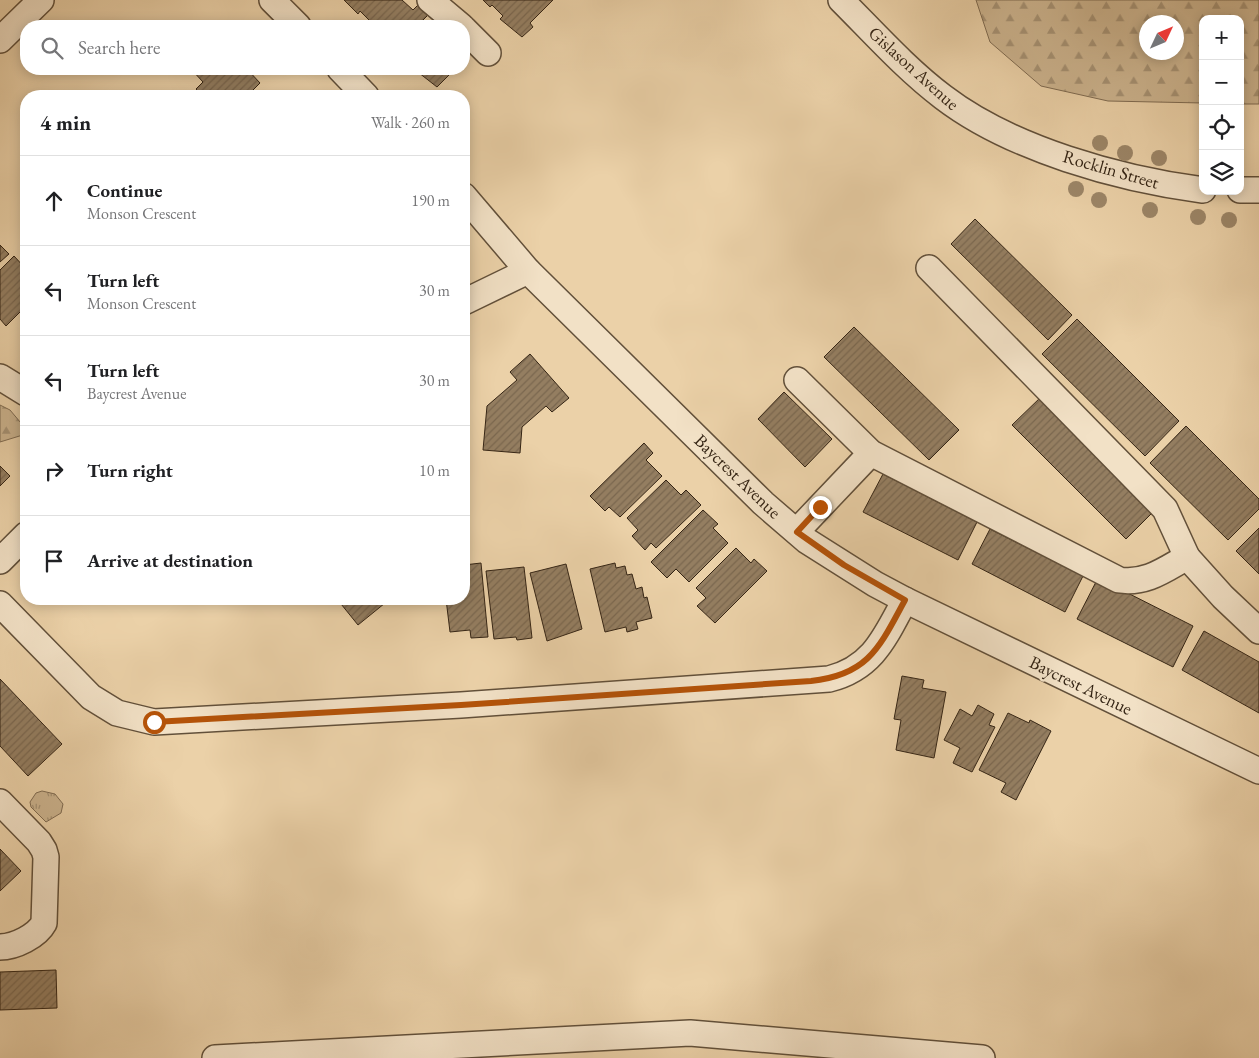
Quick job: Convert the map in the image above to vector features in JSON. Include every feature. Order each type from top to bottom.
[{"type":"street","points":[[20,20],[41,0]]},
{"type":"street","points":[[430,0],[453,20]]},
{"type":"street","name":"Gislason Avenue","points":[[842,0],[910,68],[943,97],[980,122],[1020,141]]},
{"type":"street","points":[[0,40],[20,20]]},
{"type":"street","points":[[470,36],[488,53]]},
{"type":"street","points":[[346,75],[360,90]]},
{"type":"street","name":"Rocklin Street","points":[[1020,141],[1119,174],[1199,189]]},
{"type":"street","points":[[1244,190],[1259,190]]},
{"type":"street","name":"Baycrest Avenue","points":[[470,203],[528,271],[763,503],[797,532],[844,565],[905,600],[1259,771]]},
{"type":"street","points":[[929,268],[1165,509],[1187,557],[1223,597],[1259,631]]},
{"type":"street","points":[[470,299],[528,271]]},
{"type":"street","points":[[0,377],[20,389]]},
{"type":"street","points":[[797,380],[871,453],[1119,580],[1133,582],[1150,578],[1187,557]]},
{"type":"street","points":[[797,532],[871,453]]},
{"type":"street","points":[[0,561],[20,541]]},
{"type":"street","points":[[0,604],[91,697],[118,713],[154,722],[452,706],[829,679],[844,676],[856,669],[871,656],[884,640],[905,600]]},
{"type":"street","points":[[0,802],[39,842],[46,857],[44,923],[40,930],[18,943],[0,947]]},
{"type":"street","points":[[215,1058],[430,1052],[690,1033],[982,1058]]},
{"type":"green space","points":[[976,0],[1259,0],[1259,104],[1244,104],[1244,15],[1199,15],[1199,103],[1108,101],[1041,86],[990,42]]},
{"type":"green space","points":[[0,405],[10,410],[20,422],[20,436],[0,442]]},
{"type":"green space","points":[[42,791],[55,794],[63,804],[61,813],[46,822],[31,807],[30,802],[36,793]]},
{"type":"building","points":[[344,0],[402,0],[413,10],[418,5],[428,15],[423,20],[369,20],[360,11],[358,14]]},
{"type":"building","points":[[483,0],[553,0],[530,23],[533,27],[522,37],[500,19],[503,16],[492,5],[490,7]]},
{"type":"building","points":[[197,75],[253,75],[260,83],[253,90],[197,90],[203,82]]},
{"type":"building","points":[[422,75],[449,75],[437,87]]},
{"type":"building","points":[[975,219],[1072,315],[1048,340],[951,244]]},
{"type":"building","points":[[0,245],[9,254],[0,262]]},
{"type":"building","points":[[14,256],[20,262],[20,312],[6,326],[0,319],[0,270]]},
{"type":"building","points":[[1077,319],[1179,421],[1145,456],[1042,354]]},
{"type":"building","points":[[854,327],[959,430],[929,460],[824,357]]},
{"type":"building","points":[[530,354],[569,398],[552,412],[546,406],[522,427],[520,453],[483,450],[487,406],[517,380],[510,372]]},
{"type":"building","points":[[784,392],[832,439],[805,467],[758,419]]},
{"type":"building","points":[[1042,396],[1156,509],[1126,539],[1012,425]]},
{"type":"building","points":[[1186,426],[1259,499],[1259,509],[1228,540],[1150,463]]},
{"type":"building","points":[[644,443],[653,453],[646,460],[662,476],[620,517],[609,507],[605,511],[590,496]]},
{"type":"building","points":[[0,466],[10,476],[0,486]]},
{"type":"building","points":[[883,474],[977,522],[958,560],[863,512]]},
{"type":"building","points":[[666,480],[681,495],[686,490],[701,505],[656,548],[651,543],[645,550],[632,536],[638,530],[627,518]]},
{"type":"building","points":[[703,510],[718,524],[713,528],[728,543],[689,582],[676,569],[667,578],[651,562]]},
{"type":"building","points":[[1259,528],[1259,574],[1236,551]]},
{"type":"building","points":[[990,529],[1083,576],[1065,612],[972,564]]},
{"type":"building","points":[[736,548],[751,563],[754,559],[767,571],[715,623],[697,606],[706,598],[696,588]]},
{"type":"building","points":[[481,563],[488,637],[471,638],[470,630],[450,632],[447,605],[470,605],[470,564]]},
{"type":"building","points":[[615,563],[616,568],[625,566],[627,575],[632,574],[636,589],[642,587],[644,598],[647,597],[652,618],[636,622],[638,629],[627,632],[626,627],[605,632],[590,569]]},
{"type":"building","points":[[566,564],[582,629],[547,641],[530,573]]},
{"type":"building","points":[[524,567],[532,638],[517,640],[516,637],[494,639],[486,571]]},
{"type":"building","points":[[1098,578],[1193,626],[1173,667],[1077,619]]},
{"type":"building","points":[[342,605],[383,605],[358,625]]},
{"type":"building","points":[[1204,631],[1259,662],[1259,713],[1182,670]]},
{"type":"building","points":[[902,676],[924,680],[922,688],[946,692],[934,758],[896,750],[901,720],[894,719]]},
{"type":"building","points":[[0,679],[62,744],[28,776],[0,746]]},
{"type":"building","points":[[978,705],[994,714],[989,725],[995,727],[972,772],[953,763],[960,748],[944,740],[960,709],[972,716]]},
{"type":"building","points":[[1008,713],[1029,723],[1030,720],[1051,731],[1016,800],[1001,792],[1006,783],[979,770]]},
{"type":"building","points":[[0,849],[21,871],[0,891]]},
{"type":"building","points":[[56,970],[57,1008],[0,1010],[0,972]]},
{"type":"route","points":[[154,722],[461,705],[811,681],[844,676],[856,669],[876,651],[884,640],[905,600],[844,565],[797,532],[820,507]]}]
